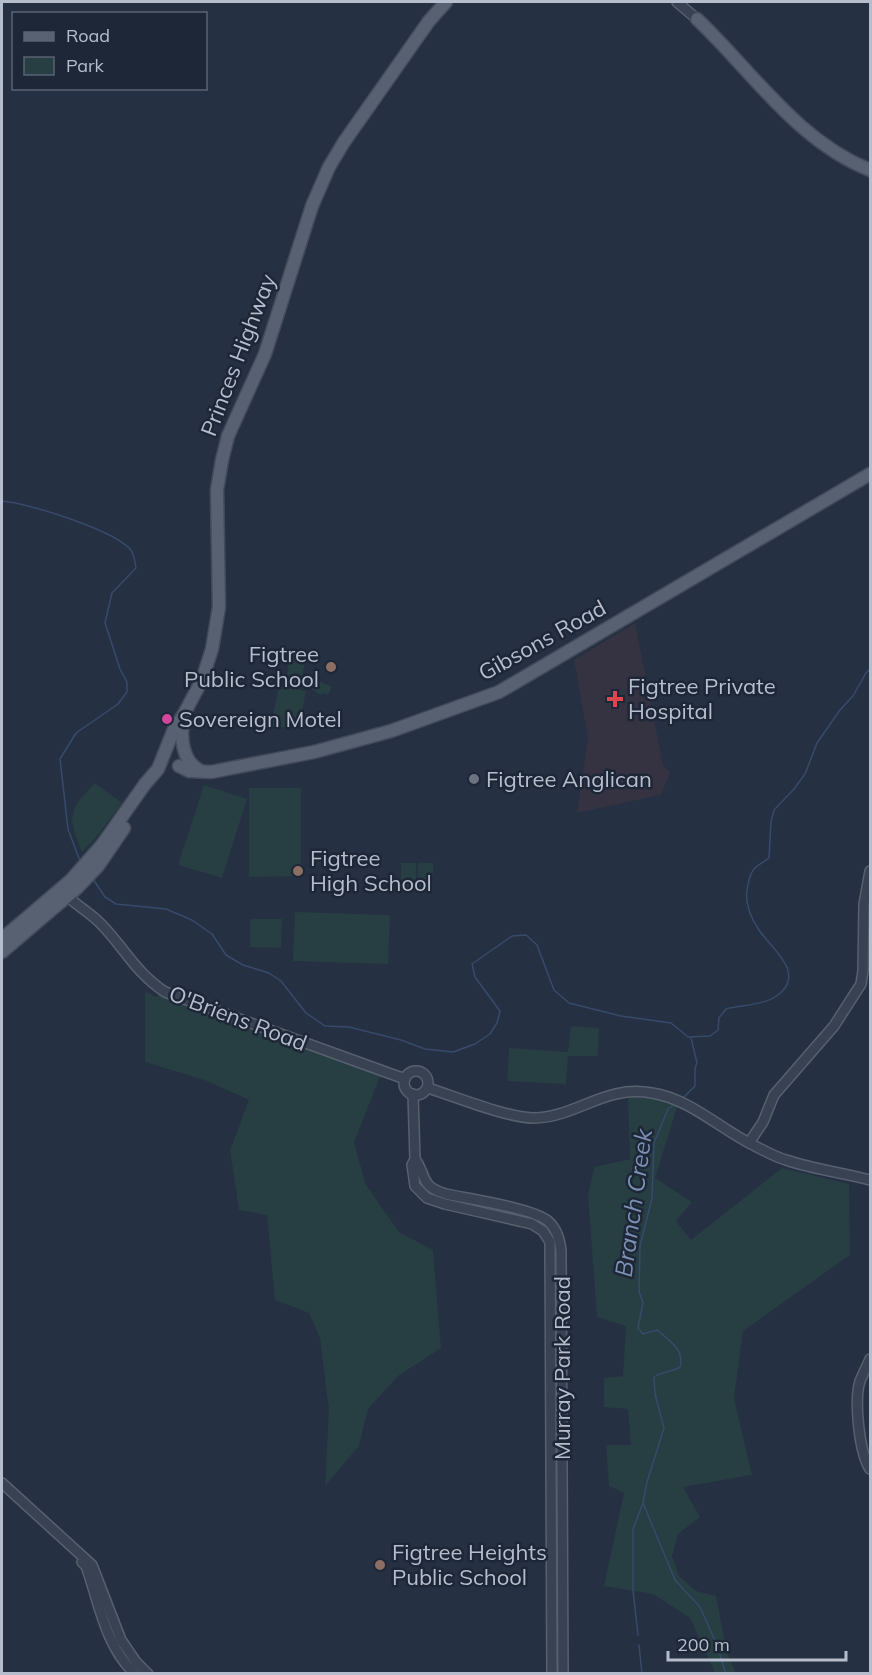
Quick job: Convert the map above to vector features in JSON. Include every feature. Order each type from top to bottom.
[{"type":"main road","name":"Princes Highway","points":[[2,952],[95,862],[175,756],[174,729],[207,667],[217,628],[220,581],[217,490],[228,436],[265,354],[312,206],[329,167],[344,142],[442,4]]},
{"type":"main road","points":[[697,19],[806,130],[836,152],[870,170]]},
{"type":"main road","name":"Gibsons Road","points":[[175,756],[205,772],[276,760],[338,746],[409,725],[508,688],[870,474]]},
{"type":"main road","name":"Princes Highway","points":[[2,939],[64,893]]},
{"type":"street","points":[[677,2],[697,19]]},
{"type":"street","points":[[749,1143],[763,1122],[774,1095],[834,1026],[861,984],[864,904],[870,871]]},
{"type":"street","name":"O'Briens Road","points":[[64,893],[100,923],[142,975],[165,992],[405,1079],[411,1072],[419,1071],[426,1076],[428,1088],[514,1115],[533,1118],[560,1114],[611,1094],[652,1092],[680,1101],[749,1143],[784,1160],[870,1180]]},
{"type":"street","points":[[405,1079],[406,1088],[413,1094],[420,1095],[428,1088]]},
{"type":"street","points":[[413,1094],[415,1159],[424,1180],[433,1189],[446,1194],[536,1214],[551,1225],[554,1240]]},
{"type":"street","name":"Murray Park Road","points":[[552,1674],[554,1240]]},
{"type":"street","name":"Murray Park Road","points":[[554,1240],[561,1263],[563,1674]]},
{"type":"street","points":[[870,1359],[860,1383],[858,1432],[870,1470]]},
{"type":"street","points":[[2,1483],[92,1565],[121,1640],[136,1662],[148,1674]]},
{"type":"street","points":[[69,1545],[86,1566],[112,1642],[135,1674]]},
{"type":"shaded area","name":"Figtree Private Hospital","points":[[635,623],[663,765],[670,772],[661,795],[577,813],[588,738],[574,660]]},
{"type":"green space","points":[[291,652],[306,655],[301,684],[286,681]]},
{"type":"green space","points":[[315,679],[332,687],[328,695],[323,693],[321,695],[311,689]]},
{"type":"green space","points":[[279,686],[306,691],[298,730],[271,725]]},
{"type":"green space","points":[[95,783],[122,803],[82,852],[72,822],[73,814],[79,800]]},
{"type":"green space","points":[[204,785],[247,799],[222,878],[178,865]]},
{"type":"green space","points":[[249,788],[301,788],[301,876],[249,877]]},
{"type":"green space","points":[[401,863],[416,863],[417,892],[401,892]]},
{"type":"green space","points":[[418,863],[433,863],[433,892],[418,892]]},
{"type":"green space","points":[[295,912],[390,915],[388,964],[293,961]]},
{"type":"green space","points":[[250,919],[282,919],[281,948],[250,947]]},
{"type":"green space","points":[[147,992],[155,997],[165,992],[382,1071],[354,1143],[366,1185],[399,1232],[433,1250],[441,1348],[398,1376],[368,1409],[359,1446],[325,1486],[329,1410],[320,1338],[309,1313],[275,1300],[267,1215],[239,1210],[230,1150],[249,1100],[207,1081],[145,1062],[145,994]]},
{"type":"green space","points":[[571,1026],[599,1028],[598,1056],[568,1056],[566,1084],[507,1081],[509,1048],[568,1052]]},
{"type":"green space","points":[[628,1092],[679,1101],[655,1178],[692,1202],[676,1221],[691,1240],[782,1168],[849,1184],[850,1255],[743,1331],[734,1398],[752,1475],[683,1487],[700,1517],[678,1534],[672,1556],[679,1576],[696,1591],[716,1596],[727,1653],[736,1673],[715,1673],[690,1618],[653,1594],[604,1586],[624,1493],[609,1486],[606,1445],[631,1445],[628,1409],[604,1407],[604,1378],[623,1376],[626,1326],[597,1317],[588,1195],[594,1167],[630,1159]]},
{"type":"waterway","points":[[2,501],[50,512],[90,526],[122,542],[131,550],[134,558],[136,568],[112,593],[105,623],[120,669],[127,682],[127,692],[118,704],[76,733],[60,759],[68,829],[80,861]]},
{"type":"waterway","points":[[93,879],[105,897],[116,904],[166,909],[192,920],[212,934],[226,955],[243,965],[269,973],[281,981],[306,1013],[325,1026],[349,1027],[401,1040],[425,1049],[453,1052],[475,1044],[490,1034],[497,1023],[500,1011],[475,977],[472,964],[512,936],[526,935],[537,945],[554,990],[569,1003],[621,1016],[671,1023],[688,1037],[710,1036],[718,1030],[719,1018],[726,1009],[767,1001],[786,987],[789,978],[788,969],[759,930],[749,911],[747,901],[749,880],[755,868],[769,858],[774,810],[805,774],[817,743],[840,710],[853,696],[870,669]]},
{"type":"waterway","name":"Branch Creek","points":[[683,1098],[695,1086],[697,1063],[691,1038]]},
{"type":"waterway","name":"Branch Creek","points":[[674,1105],[668,1109],[654,1143],[652,1198],[640,1246],[639,1291],[643,1303],[638,1328],[643,1334],[657,1330],[675,1346],[681,1361],[680,1367],[654,1377],[655,1394],[664,1428],[647,1482],[643,1503],[675,1580],[700,1607],[717,1645],[726,1674]]},
{"type":"waterway","points":[[638,1635],[633,1590],[633,1529],[643,1503]]},
{"type":"waterway","points":[[639,1645],[642,1674]]},
{"type":"place","name":"Figtree Public School","points":[[331,667]]},
{"type":"place","name":"Figtree Private Hospital","points":[[615,699]]},
{"type":"place","name":"Sovereign Motel","points":[[167,719]]},
{"type":"place","name":"Figtree Anglican","points":[[474,779]]},
{"type":"place","name":"Figtree High School","points":[[298,871]]},
{"type":"place","name":"Figtree Heights Public School","points":[[380,1565]]}]
